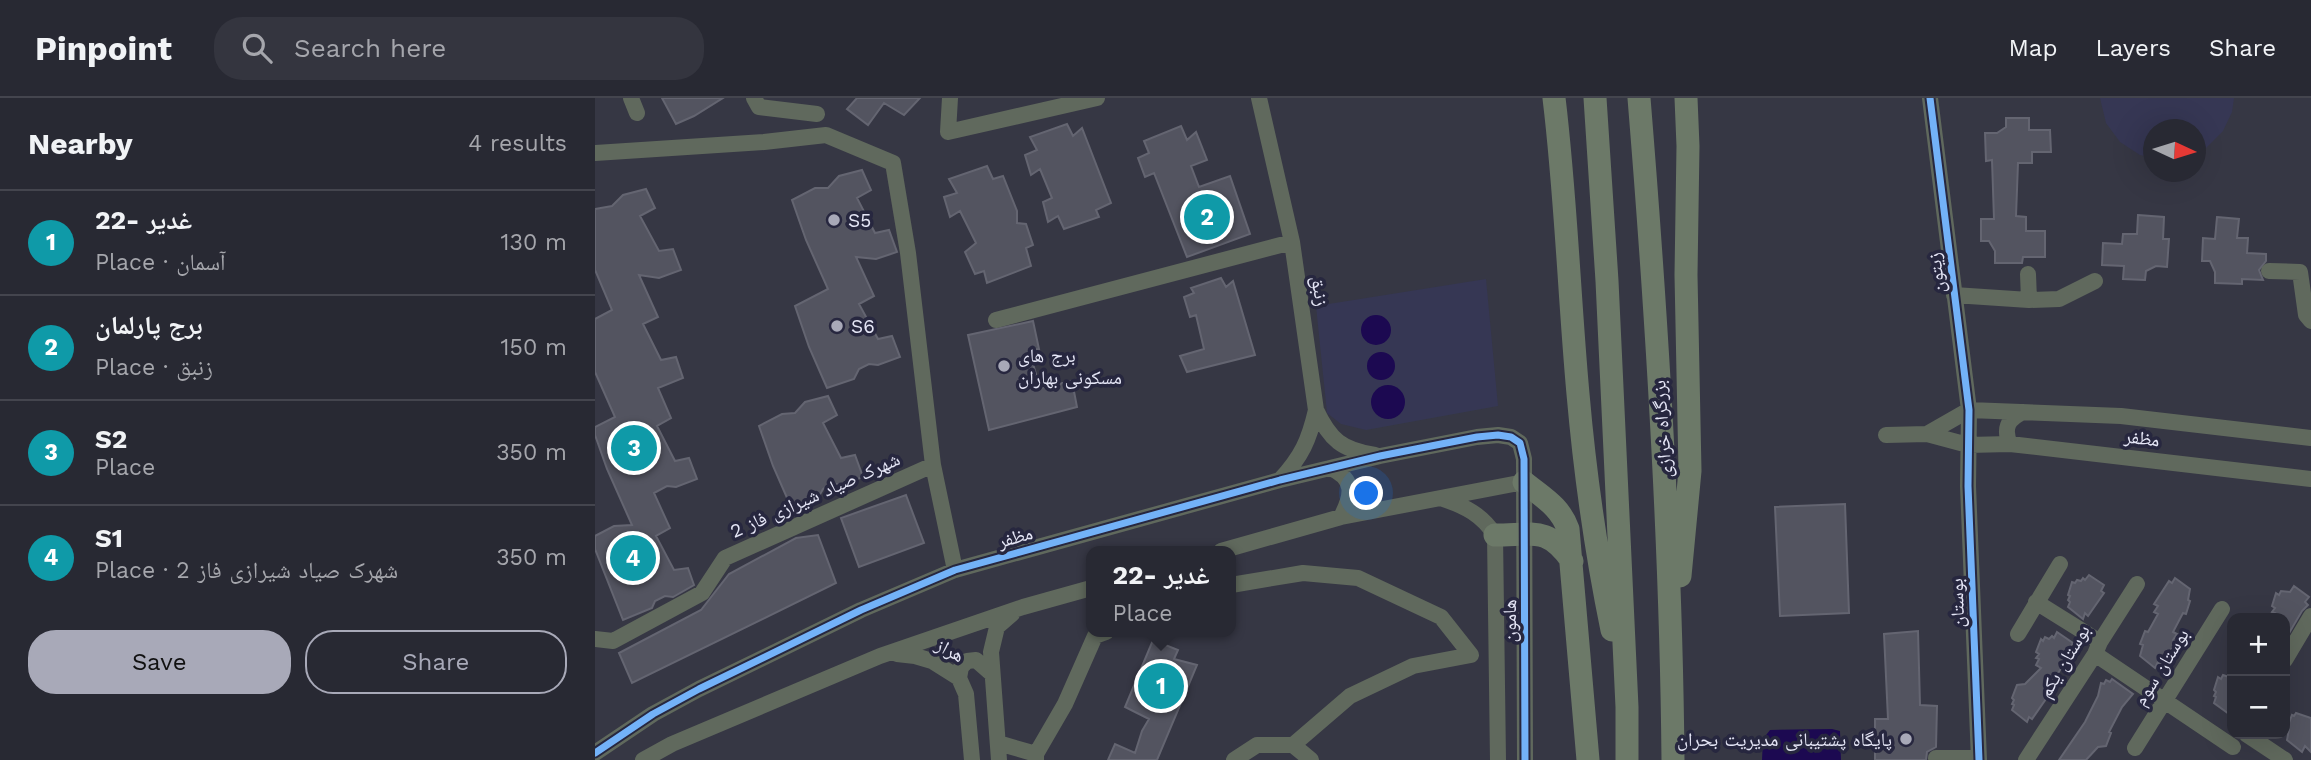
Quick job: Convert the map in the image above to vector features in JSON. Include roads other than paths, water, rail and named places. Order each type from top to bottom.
[{"type":"highway","points":[[1540,98],[1569,252]]},
{"type":"highway","points":[[1554,98],[1569,252],[1578,394],[1594,542],[1627,707]]},
{"type":"highway","name":"بزرگراه خرازی","points":[[1639,98],[1665,474],[1673,760]]},
{"type":"highway","points":[[1672,667],[1690,471],[1686,98]]},
{"type":"highway","points":[[1595,99],[1607,281],[1627,707],[1627,760]]},
{"type":"highway","points":[[1524,482],[1553,503],[1563,514],[1568,529],[1588,760]]},
{"type":"highway","points":[[1495,535],[1542,535],[1553,538],[1572,561]]},
{"type":"street","points":[[755,98],[759,107],[817,114]]},
{"type":"street","points":[[950,98],[948,132],[1097,98]]},
{"type":"street","name":"زنبق","points":[[1259,98],[1292,242],[1317,410],[1325,428],[1338,442],[1355,452],[1380,456]]},
{"type":"street","name":"زیتون","points":[[1930,98],[1969,411],[1968,445]]},
{"type":"street","points":[[595,153],[764,142],[826,135],[893,163],[908,253],[933,465],[955,570]]},
{"type":"street","points":[[996,320],[1292,242]]},
{"type":"street","points":[[2269,271],[2300,272],[2306,315],[2311,321]]},
{"type":"street","points":[[2028,274],[2029,300]]},
{"type":"street","points":[[1955,295],[2029,300],[2059,299],[2095,281]]},
{"type":"street","points":[[1280,480],[1298,460],[1309,439],[1317,410]]},
{"type":"street","points":[[1886,435],[1927,434],[1969,411]]},
{"type":"street","name":"مظفر","points":[[1969,411],[2120,416],[2311,438]]},
{"type":"street","points":[[2010,444],[2007,424],[2011,418],[2023,412]]},
{"type":"street","name":"مظفر","points":[[1927,434],[1968,445],[2010,444],[2311,478]]},
{"type":"street","name":"مظفر","points":[[595,753],[653,714],[699,689],[862,610],[955,570],[1280,480],[1380,456],[1477,437],[1511,437],[1520,443],[1524,459],[1524,482]]},
{"type":"street","name":"بوستان","points":[[1968,445],[1979,759]]},
{"type":"street","name":"شهرک صیاد شیرازی فاز 2","points":[[595,639],[613,641],[702,593],[725,558],[933,465]]},
{"type":"street","points":[[1330,468],[1341,473],[1350,491],[1341,517]]},
{"type":"street","points":[[1236,547],[1341,517],[1524,482]]},
{"type":"street","name":"هامون","points":[[1524,482],[1525,760]]},
{"type":"street","points":[[1437,498],[1460,504],[1479,516],[1495,535]]},
{"type":"street","name":"هامون","points":[[1495,535],[1498,760]]},
{"type":"street","points":[[2018,634],[2060,565]]},
{"type":"street","points":[[1236,584],[1303,573],[1358,578],[1441,617],[1471,655],[1413,666],[1350,696],[1293,745]]},
{"type":"street","name":"بوستان یکم","points":[[2027,760],[2137,584]]},
{"type":"street","points":[[643,760],[672,744],[880,656],[1023,607],[1086,589]]},
{"type":"street","points":[[2036,602],[2164,701],[2233,747]]},
{"type":"street","name":"هراز","points":[[999,752],[991,652],[997,627],[1023,607]]},
{"type":"street","name":"بوستان سوم","points":[[2135,748],[2223,609]]},
{"type":"street","points":[[2290,652],[2311,616]]},
{"type":"street","points":[[1036,757],[1065,704],[1095,637]]},
{"type":"street","name":"هراز","points":[[880,656],[915,656],[932,661],[959,678],[967,694],[972,760]]},
{"type":"street","points":[[959,678],[961,667],[967,661],[976,660],[992,674]]},
{"type":"street","points":[[2254,739],[2285,760]]},
{"type":"street","points":[[1234,760],[1257,745],[1293,745],[1311,760]]},
{"type":"street","points":[[999,752],[1036,757]]},
{"type":"street","points":[[1010,760],[1036,757]]},
{"type":"street","points":[[1936,758],[1979,759]]},
{"type":"place","name":"برج پارلمان","points":[[1207,217]]},
{"type":"place","name":"S5","points":[[834,220]]},
{"type":"place","name":"S6","points":[[837,326]]},
{"type":"place","name":"برج های مسکونی بهاران","points":[[1004,366]]},
{"type":"place","name":"S2","points":[[634,448]]},
{"type":"place","name":"S1","points":[[633,558]]},
{"type":"place","name":"22- غدیر","points":[[1161,686]]},
{"type":"place","name":"پایگاه پشتیبانی مدیریت بحران","points":[[1906,739]]}]
